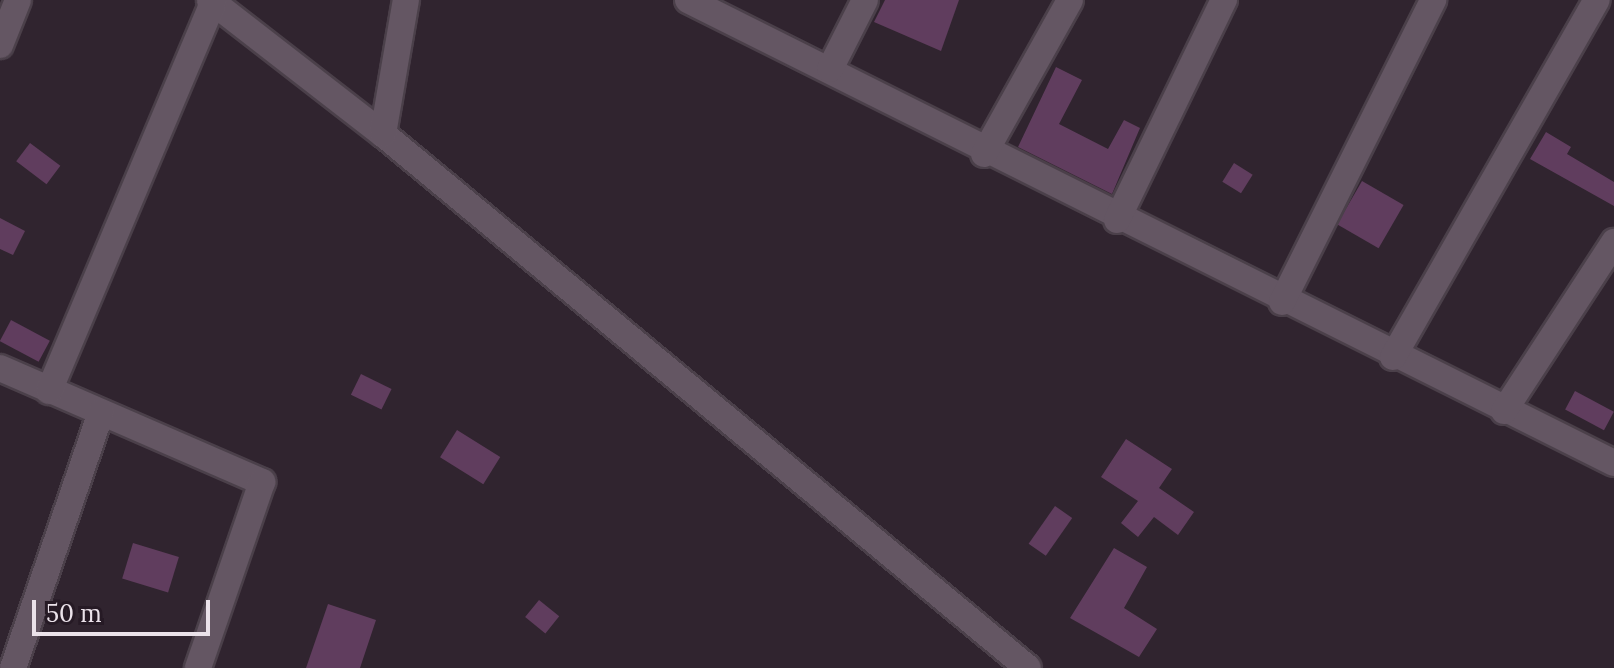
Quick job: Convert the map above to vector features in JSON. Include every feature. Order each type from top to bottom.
[{"type":"street","points":[[0,45],[18,0]]},
{"type":"street","points":[[383,134],[406,0]]},
{"type":"street","points":[[688,0],[830,69],[984,154],[1614,463]]},
{"type":"street","points":[[830,69],[865,0]]},
{"type":"street","points":[[984,154],[1070,0]]},
{"type":"street","points":[[1117,220],[1224,0]]},
{"type":"street","points":[[1282,302],[1433,0]]},
{"type":"street","points":[[1393,357],[1597,0]]},
{"type":"street","points":[[49,391],[211,1],[383,134],[1028,668]]},
{"type":"street","points":[[1504,411],[1614,242]]},
{"type":"street","points":[[0,368],[262,482],[198,668]]},
{"type":"street","points":[[13,668],[101,413]]},
{"type":"building","points":[[885,0],[959,0],[941,51],[874,22]]},
{"type":"building","points":[[1056,67],[1082,80],[1059,124],[1108,149],[1124,120],[1140,128],[1112,194],[1018,147]]},
{"type":"building","points":[[1546,132],[1571,147],[1567,154],[1614,182],[1614,206],[1530,159]]},
{"type":"building","points":[[30,143],[60,166],[47,184],[16,161]]},
{"type":"building","points":[[1234,163],[1253,175],[1241,193],[1222,182]]},
{"type":"building","points":[[1362,181],[1404,205],[1379,248],[1337,224]]},
{"type":"building","points":[[0,218],[25,231],[13,255],[0,249]]},
{"type":"building","points":[[11,320],[50,341],[39,362],[0,341]]},
{"type":"building","points":[[361,374],[392,389],[381,410],[351,395]]},
{"type":"building","points":[[1575,391],[1614,412],[1604,430],[1565,410]]},
{"type":"building","points":[[457,430],[500,457],[483,484],[440,457]]},
{"type":"building","points":[[1126,439],[1172,469],[1159,488],[1194,512],[1178,535],[1154,517],[1138,537],[1121,523],[1138,501],[1101,477]]},
{"type":"building","points":[[1055,506],[1072,518],[1046,556],[1029,544]]},
{"type":"building","points":[[133,543],[179,557],[168,592],[122,578]]},
{"type":"building","points":[[1114,548],[1147,567],[1124,608],[1157,629],[1139,657],[1070,618]]},
{"type":"building","points":[[539,600],[559,616],[545,633],[525,617]]},
{"type":"building","points":[[328,604],[376,620],[360,668],[306,668]]}]
